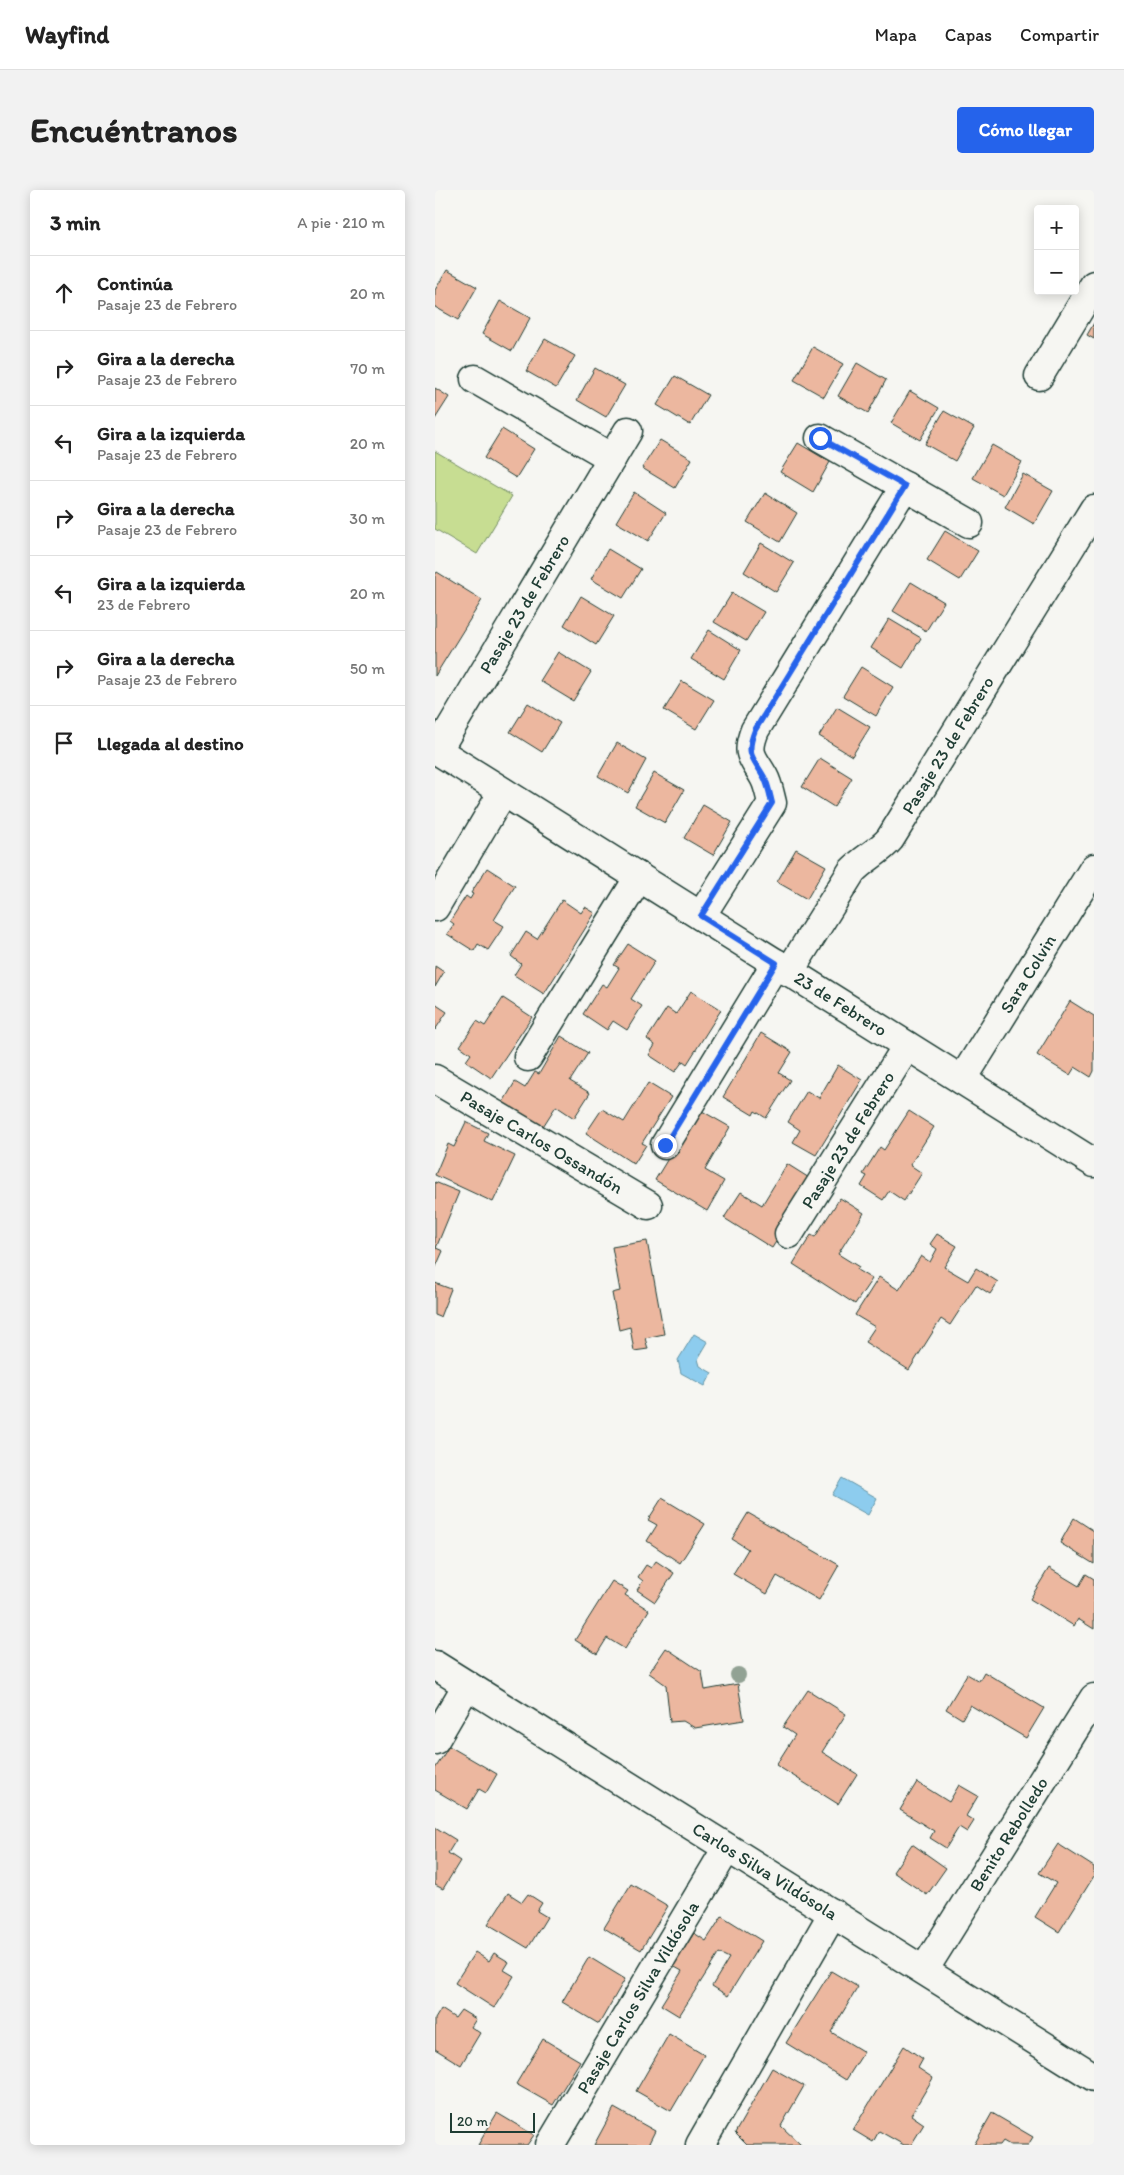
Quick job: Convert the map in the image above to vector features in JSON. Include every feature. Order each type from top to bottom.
[{"type":"street","points":[[1039,376],[1094,285]]},
{"type":"street","points":[[475,379],[612,458]]},
{"type":"street","name":"Pasaje 23 de Febrero","points":[[436,750],[628,431]]},
{"type":"street","points":[[820,438],[969,523]]},
{"type":"street","points":[[701,916],[772,803],[765,778],[752,760],[750,741],[755,730],[905,486]]},
{"type":"street","name":"Pasaje 23 de Febrero","points":[[665,1145],[783,968],[852,870],[861,861],[882,849],[890,839],[1094,509]]},
{"type":"street","name":"23 de Febrero","points":[[436,750],[1094,1163]]},
{"type":"street","points":[[435,907],[503,792]]},
{"type":"street","name":"Sara Colvin","points":[[962,1080],[1094,868]]},
{"type":"street","points":[[527,1058],[639,877]]},
{"type":"street","name":"Pasaje 23 de Febrero","points":[[789,1234],[907,1046]]},
{"type":"street","name":"Pasaje Carlos Ossandón","points":[[435,1078],[648,1205]]},
{"type":"street","name":"Carlos Silva Vildósola","points":[[435,1665],[1094,2076]]},
{"type":"street","points":[[435,1740],[467,1685]]},
{"type":"street","name":"Benito Rebolledo","points":[[924,1970],[1094,1698]]},
{"type":"street","name":"Pasaje Carlos Silva Vildósola","points":[[550,2145],[727,1848]]},
{"type":"street","points":[[700,2145],[833,1914]]},
{"type":"green space","points":[[435,451],[512,496],[477,554],[435,529]]},
{"type":"water","points":[[694,1334],[708,1342],[698,1359],[700,1366],[712,1373],[705,1386],[681,1373],[678,1360]]},
{"type":"water","points":[[842,1478],[877,1498],[868,1515],[832,1495]]},
{"type":"building","points":[[447,270],[477,287],[458,320],[435,307],[435,290]]},
{"type":"building","points":[[500,301],[530,318],[512,351],[482,334]]},
{"type":"building","points":[[1094,323],[1094,339],[1087,335]]},
{"type":"building","points":[[545,339],[575,356],[556,388],[526,371]]},
{"type":"building","points":[[813,347],[843,364],[824,397],[794,380]]},
{"type":"building","points":[[857,363],[886,380],[868,413],[838,396]]},
{"type":"building","points":[[595,368],[625,385],[606,417],[577,400]]},
{"type":"building","points":[[675,376],[708,395],[690,425],[657,405]]},
{"type":"building","points":[[435,388],[449,397],[435,419]]},
{"type":"building","points":[[910,391],[939,408],[920,440],[891,423]]},
{"type":"building","points":[[944,411],[974,428],[955,461],[925,444]]},
{"type":"building","points":[[502,429],[534,449],[516,478],[484,458]]},
{"type":"building","points":[[660,440],[692,459],[675,488],[642,468]]},
{"type":"building","points":[[798,443],[830,462],[813,492],[780,472]]},
{"type":"building","points":[[992,445],[1022,462],[1003,495],[973,478]]},
{"type":"building","points":[[1023,474],[1053,491],[1034,524],[1005,507]]},
{"type":"building","points":[[634,492],[666,513],[648,541],[616,522]]},
{"type":"building","points":[[765,493],[797,513],[780,542],[747,522]]},
{"type":"building","points":[[945,531],[978,551],[960,580],[927,560]]},
{"type":"building","points":[[761,543],[794,563],[776,592],[744,572]]},
{"type":"building","points":[[608,549],[641,569],[623,598],[591,579]]},
{"type":"building","points":[[437,572],[482,600],[435,676],[435,575]]},
{"type":"building","points":[[911,582],[944,602],[926,631],[893,611]]},
{"type":"building","points":[[732,593],[764,612],[746,641],[714,622]]},
{"type":"building","points":[[581,596],[614,616],[596,645],[564,625]]},
{"type":"building","points":[[889,619],[921,638],[903,668],[871,648]]},
{"type":"building","points":[[709,630],[741,650],[724,679],[691,659]]},
{"type":"building","points":[[558,652],[591,672],[573,701],[540,681]]},
{"type":"building","points":[[861,667],[893,687],[876,716],[843,696]]},
{"type":"building","points":[[682,681],[714,700],[696,729],[664,710]]},
{"type":"building","points":[[528,703],[560,723],[542,752],[510,732]]},
{"type":"building","points":[[837,707],[870,727],[852,756],[819,736]]},
{"type":"building","points":[[617,743],[646,760],[628,793],[598,776]]},
{"type":"building","points":[[820,758],[852,778],[834,807],[802,787]]},
{"type":"building","points":[[654,773],[684,790],[665,823],[635,806]]},
{"type":"building","points":[[703,805],[732,822],[713,855],[684,838]]},
{"type":"building","points":[[796,849],[826,866],[807,899],[777,882]]},
{"type":"building","points":[[487,868],[515,886],[494,920],[504,926],[488,950],[478,944],[474,951],[447,934],[454,924],[450,921],[466,896],[470,899],[473,894],[471,893]]},
{"type":"building","points":[[562,900],[581,913],[585,907],[595,913],[544,994],[514,975],[521,964],[511,956],[526,932],[537,939]]},
{"type":"building","points":[[628,944],[655,961],[631,999],[642,1006],[627,1030],[613,1021],[607,1030],[583,1014],[602,984],[607,987],[619,968],[614,965]]},
{"type":"building","points":[[435,966],[444,972],[435,987]]},
{"type":"building","points":[[691,991],[721,1010],[687,1064],[683,1061],[675,1072],[649,1055],[655,1045],[647,1039],[667,1008],[676,1014]]},
{"type":"building","points":[[503,998],[532,1017],[491,1078],[466,1061],[471,1054],[460,1046],[477,1021],[485,1026]]},
{"type":"building","points":[[1070,1001],[1094,1016],[1094,1071],[1091,1077],[1075,1067],[1070,1075],[1037,1055]]},
{"type":"building","points":[[435,1004],[447,1012],[435,1030]]},
{"type":"building","points":[[761,1033],[792,1052],[779,1073],[790,1080],[766,1118],[755,1111],[753,1115],[723,1097]]},
{"type":"building","points":[[561,1036],[588,1053],[570,1081],[590,1093],[574,1118],[556,1106],[542,1128],[502,1104],[515,1082],[525,1088],[535,1072],[539,1074]]},
{"type":"building","points":[[838,1065],[862,1080],[816,1155],[793,1142],[800,1130],[788,1122],[807,1091],[819,1098]]},
{"type":"building","points":[[648,1083],[671,1097],[642,1143],[646,1145],[634,1164],[586,1133],[602,1109],[624,1122]]},
{"type":"building","points":[[702,1111],[730,1127],[705,1170],[724,1181],[707,1211],[655,1180],[672,1152],[676,1154]]},
{"type":"building","points":[[909,1111],[934,1127],[910,1165],[922,1173],[904,1201],[889,1191],[883,1200],[861,1186],[867,1176],[863,1174],[880,1147],[884,1150]]},
{"type":"building","points":[[466,1122],[488,1133],[484,1141],[515,1156],[493,1202],[435,1175],[448,1144],[454,1147]]},
{"type":"building","points":[[787,1164],[814,1181],[772,1248],[724,1218],[741,1192],[762,1205]]},
{"type":"building","points":[[435,1182],[459,1192],[436,1248],[443,1251],[435,1269]]},
{"type":"building","points":[[840,1198],[864,1213],[838,1254],[859,1267],[857,1270],[872,1279],[855,1304],[793,1264],[811,1235],[815,1237]]},
{"type":"building","points":[[937,1234],[957,1246],[944,1267],[968,1281],[976,1268],[998,1282],[990,1294],[976,1285],[950,1325],[941,1319],[909,1370],[865,1342],[875,1327],[855,1315],[879,1277],[899,1290],[921,1256],[930,1262],[937,1249],[930,1244]]},
{"type":"building","points":[[647,1241],[664,1334],[645,1338],[648,1349],[634,1351],[630,1327],[619,1330],[612,1293],[620,1291],[612,1247]]},
{"type":"building","points":[[435,1283],[451,1289],[440,1317],[435,1315]]},
{"type":"building","points":[[662,1498],[705,1524],[680,1563],[647,1541],[657,1525],[648,1520]]},
{"type":"building","points":[[748,1513],[839,1565],[819,1600],[777,1576],[767,1594],[733,1574],[748,1549],[732,1539]]},
{"type":"building","points":[[1074,1518],[1094,1531],[1094,1564],[1060,1543]]},
{"type":"building","points":[[656,1561],[674,1573],[655,1602],[637,1590],[643,1581],[638,1577],[646,1565],[651,1568]]},
{"type":"building","points":[[1049,1568],[1079,1586],[1086,1574],[1094,1579],[1094,1629],[1078,1619],[1074,1626],[1030,1599]]},
{"type":"building","points":[[612,1581],[628,1591],[625,1595],[649,1610],[625,1649],[607,1638],[597,1654],[575,1640]]},
{"type":"building","points":[[666,1648],[702,1672],[705,1690],[738,1684],[744,1720],[695,1728],[683,1721],[670,1722],[666,1685],[649,1673]]},
{"type":"building","points":[[984,1672],[1044,1708],[1026,1738],[970,1705],[962,1719],[946,1709],[967,1674],[979,1681]]},
{"type":"building","points":[[808,1690],[846,1714],[822,1752],[857,1774],[838,1804],[776,1765],[795,1735],[783,1727]]},
{"type":"building","points":[[449,1746],[497,1774],[486,1793],[479,1789],[467,1809],[435,1790],[435,1769]]},
{"type":"building","points":[[917,1782],[949,1802],[959,1785],[978,1796],[966,1816],[974,1821],[967,1832],[959,1827],[946,1848],[930,1838],[934,1831],[900,1810]]},
{"type":"building","points":[[435,1827],[456,1840],[448,1853],[460,1861],[443,1889],[435,1885]]},
{"type":"building","points":[[912,1844],[946,1868],[927,1895],[893,1872]]},
{"type":"building","points":[[1058,1844],[1094,1867],[1094,1876],[1059,1932],[1035,1917],[1056,1883],[1039,1873]]},
{"type":"building","points":[[631,1884],[668,1906],[641,1950],[604,1928]]},
{"type":"building","points":[[508,1893],[522,1902],[528,1894],[542,1903],[537,1911],[547,1917],[528,1948],[488,1924]]},
{"type":"building","points":[[722,1916],[762,1941],[728,1996],[712,1986],[729,1958],[719,1953],[679,2016],[661,2005],[682,1971],[673,1966],[694,1933],[706,1941]]},
{"type":"building","points":[[475,1952],[489,1961],[494,1953],[509,1962],[504,1970],[514,1976],[494,2008],[455,1983]]},
{"type":"building","points":[[589,1957],[625,1979],[599,2024],[562,2002]]},
{"type":"building","points":[[831,1971],[858,1987],[831,2032],[864,2052],[846,2080],[786,2043]]},
{"type":"building","points":[[441,2009],[455,2018],[461,2010],[476,2019],[471,2027],[480,2033],[461,2065],[435,2049],[435,2019]]},
{"type":"building","points":[[669,2034],[704,2055],[671,2111],[636,2091]]},
{"type":"building","points":[[543,2039],[580,2061],[553,2105],[516,2084]]},
{"type":"building","points":[[904,2046],[923,2059],[918,2068],[933,2078],[911,2115],[924,2124],[911,2145],[904,2145],[879,2131],[873,2142],[853,2130]]},
{"type":"building","points":[[772,2068],[804,2086],[781,2126],[801,2145],[747,2145],[735,2133]]},
{"type":"building","points":[[614,2108],[655,2131],[648,2145],[594,2145]]},
{"type":"building","points":[[497,2113],[534,2135],[527,2145],[478,2145]]},
{"type":"building","points":[[992,2113],[1033,2137],[1028,2145],[1010,2145],[1003,2141],[1000,2145],[974,2145]]},
{"type":"route","points":[[665,1145],[776,963],[701,916],[772,803],[765,778],[752,760],[750,741],[905,486],[820,438]]}]
